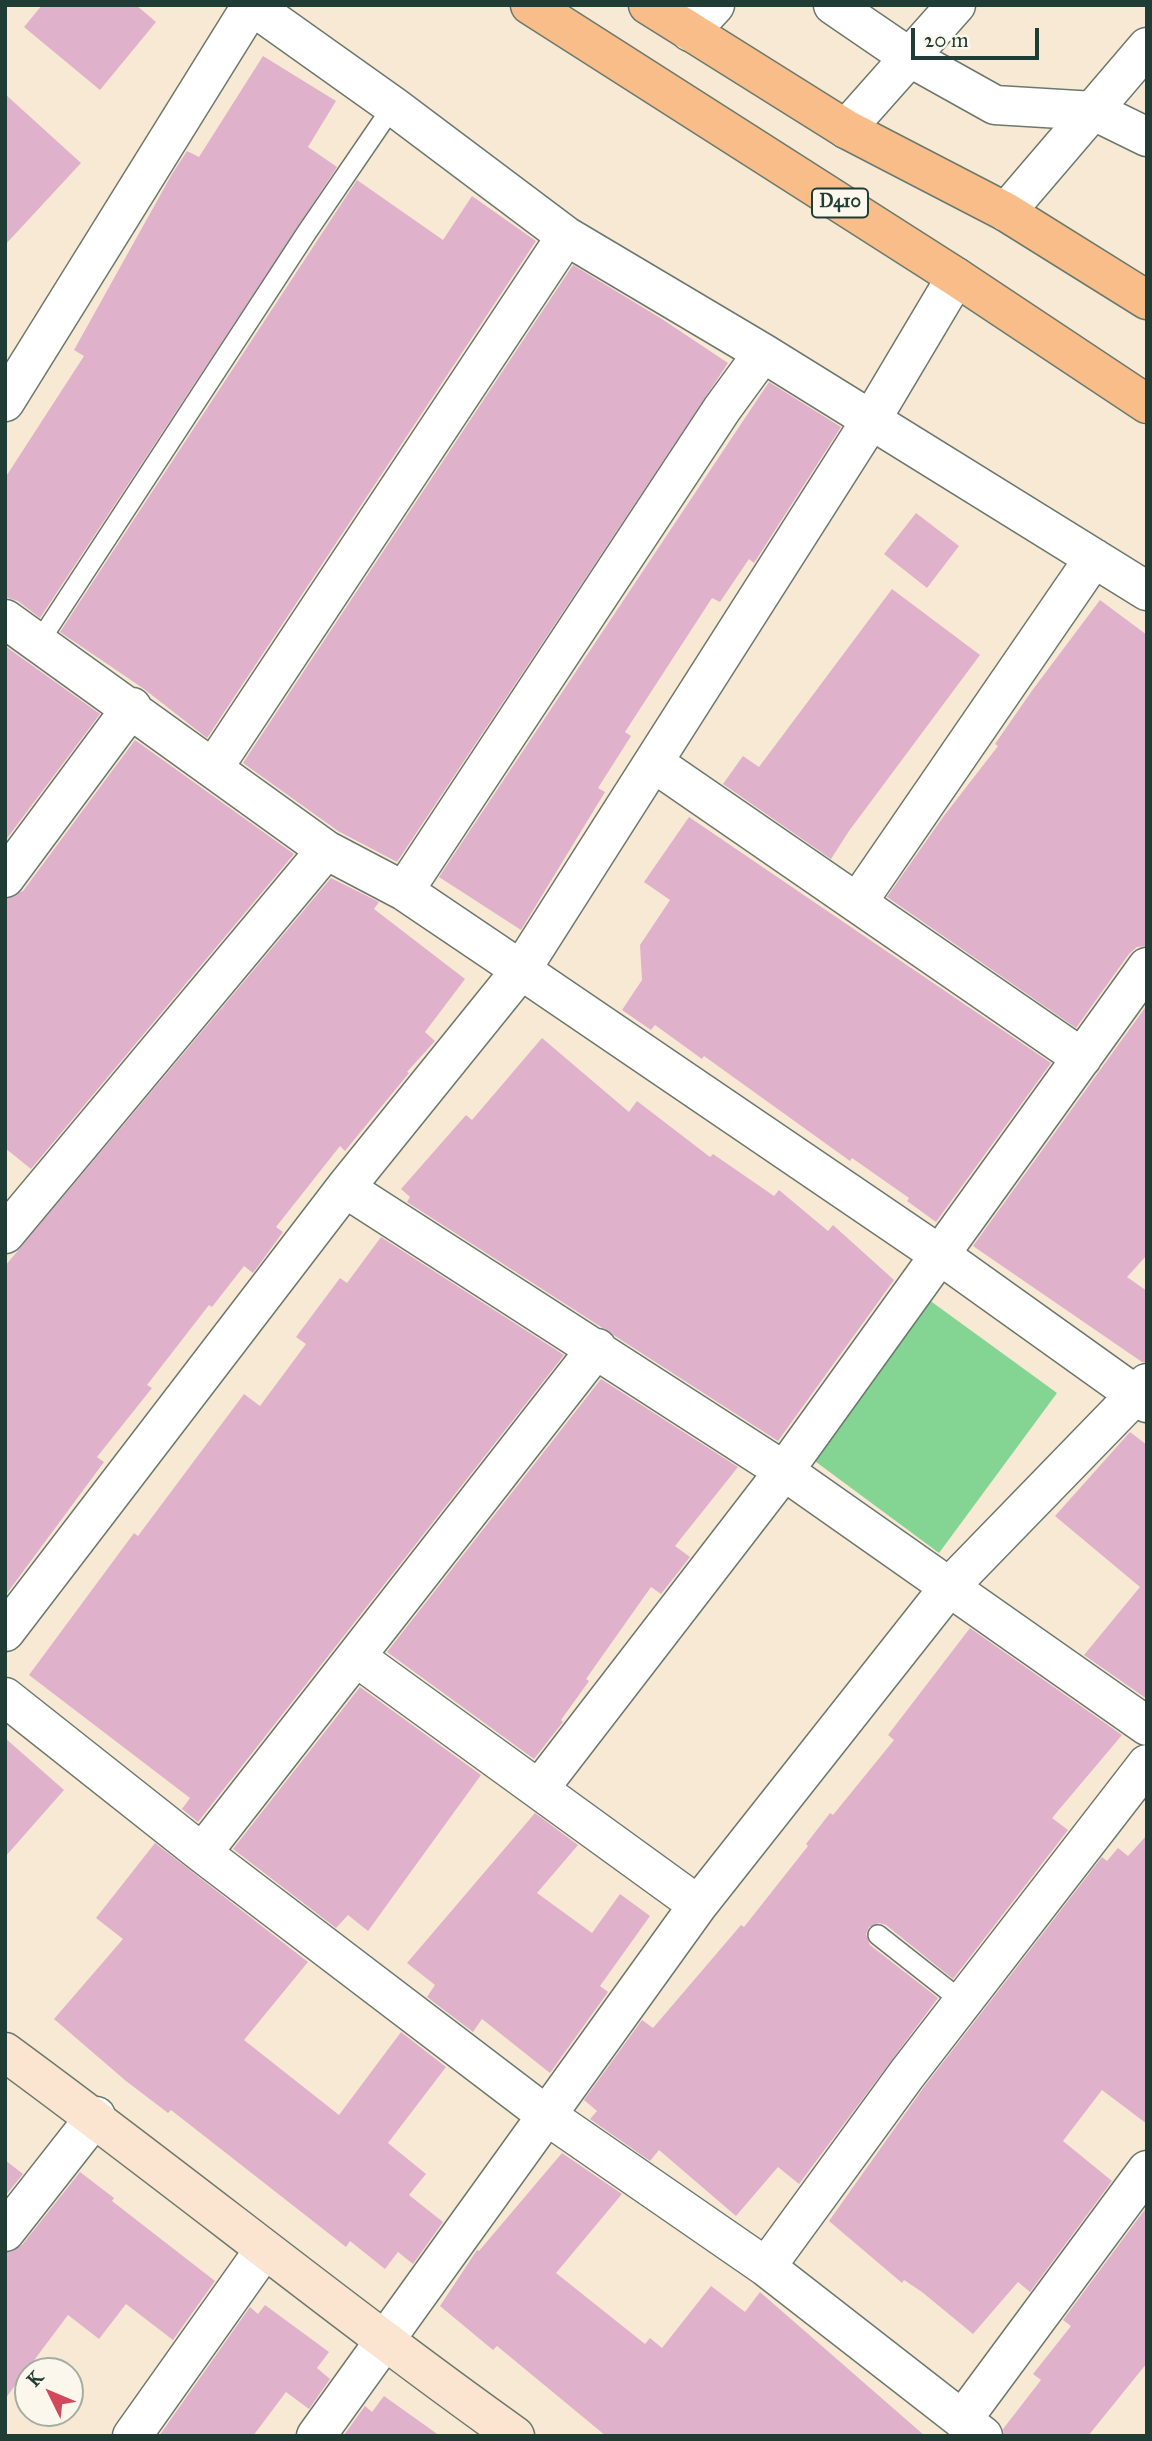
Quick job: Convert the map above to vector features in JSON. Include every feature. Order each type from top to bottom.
[{"type":"highway","name":"D410","points":[[530,5],[956,277],[1147,404]]},
{"type":"highway","points":[[648,5],[703,19],[846,129],[1006,212],[1147,300]]},
{"type":"street","points":[[5,402],[251,5],[393,106],[566,236],[763,353],[1147,591]]},
{"type":"street","points":[[833,5],[909,57],[995,104],[1094,111],[1147,137]]},
{"type":"street","points":[[846,129],[956,5]]},
{"type":"street","points":[[1006,212],[1147,47]]},
{"type":"street","points":[[214,767],[566,236]]},
{"type":"street","points":[[5,1632],[345,1188],[521,970],[871,420],[956,277]]},
{"type":"street","points":[[404,891],[722,409],[763,353]]},
{"type":"street","points":[[857,902],[1094,558]]},
{"type":"street","points":[[5,619],[132,707],[326,850],[404,891],[1144,1394],[950,1586],[698,1905],[316,2436]]},
{"type":"street","points":[[5,878],[132,707]]},
{"type":"street","points":[[654,763],[1082,1058]]},
{"type":"street","points":[[5,1234],[326,850]]},
{"type":"street","points":[[539,1790],[783,1471],[1147,967]]},
{"type":"street","points":[[345,1188],[597,1348],[783,1471],[1147,1726]]},
{"type":"street","points":[[202,1853],[597,1348]]},
{"type":"street","points":[[356,1657],[698,1905]]},
{"type":"street","points":[[5,1698],[202,1853],[546,2115],[766,2267],[972,2428],[1147,2170]]},
{"type":"street","points":[[766,2267],[963,2002],[1147,1764]]},
{"type":"street","points":[[5,2052],[96,2116],[383,2342],[515,2436]]},
{"type":"street","points":[[5,2232],[96,2116]]},
{"type":"street","points":[[132,2436],[264,2250]]},
{"type":"lane","points":[[40,642],[307,232],[393,106]]},
{"type":"lane","points":[[878,1936],[963,2002]]},
{"type":"green space","points":[[925,1297],[1057,1393],[939,1553],[808,1456]]},
{"type":"building","points":[[42,5],[136,5],[156,22],[100,90],[24,27]]},
{"type":"building","points":[[263,56],[336,101],[308,147],[337,167],[40,618],[18,601],[5,597],[5,478],[84,356],[74,350],[172,174],[187,151],[199,157]]},
{"type":"building","points":[[5,94],[81,163],[5,245]]},
{"type":"building","points":[[357,180],[443,240],[472,196],[536,241],[207,738],[144,689],[60,632]]},
{"type":"building","points":[[573,265],[728,363],[397,862],[338,831],[243,763]]},
{"type":"building","points":[[769,382],[841,427],[754,563],[749,559],[720,602],[712,598],[625,732],[631,736],[598,788],[605,792],[521,930],[439,877]]},
{"type":"building","points":[[916,513],[959,546],[927,588],[884,554]]},
{"type":"building","points":[[892,589],[980,655],[831,859],[723,784],[743,756],[759,767]]},
{"type":"building","points":[[1100,600],[1147,635],[1147,946],[1137,947],[1129,954],[1076,1028],[887,897],[943,817],[998,746],[995,744],[1031,692]]},
{"type":"building","points":[[5,646],[100,714],[5,841]]},
{"type":"building","points":[[135,740],[294,854],[31,1169],[5,1148],[5,899],[23,891]]},
{"type":"building","points":[[689,817],[1051,1063],[936,1222],[907,1201],[909,1198],[852,1158],[850,1161],[704,1056],[702,1059],[655,1025],[651,1030],[622,1010],[642,980],[640,945],[670,900],[644,882]]},
{"type":"building","points":[[331,878],[379,902],[374,909],[465,979],[425,1032],[435,1041],[345,1151],[340,1146],[276,1227],[283,1232],[253,1273],[244,1266],[212,1307],[209,1305],[147,1385],[152,1388],[97,1457],[104,1462],[5,1596],[5,1266]]},
{"type":"building","points":[[1147,1005],[1147,1255],[1127,1277],[1147,1291],[1147,1362],[1142,1362],[973,1246]]},
{"type":"building","points":[[542,1038],[629,1112],[637,1101],[710,1157],[713,1154],[774,1196],[779,1190],[828,1231],[833,1225],[894,1280],[778,1441],[407,1202],[410,1197],[401,1189],[466,1115],[472,1120]]},
{"type":"building","points":[[381,1237],[564,1355],[198,1822],[182,1809],[190,1798],[29,1675],[134,1533],[138,1536],[244,1394],[260,1406],[306,1344],[296,1337],[340,1278],[347,1283]]},
{"type":"building","points":[[601,1379],[738,1467],[675,1546],[690,1557],[661,1594],[651,1587],[586,1679],[589,1681],[561,1720],[563,1722],[534,1759],[387,1652]]},
{"type":"building","points":[[1130,1432],[1147,1445],[1147,1699],[1084,1655],[1140,1587],[1055,1516]]},
{"type":"building","points":[[970,1628],[1122,1735],[1052,1818],[1068,1830],[953,1979],[886,1925],[879,1923],[869,1927],[866,1934],[870,1945],[938,1998],[799,2184],[778,2167],[736,2216],[659,2150],[650,2161],[590,2119],[597,2111],[584,2100],[642,2020],[653,2028],[741,1925],[744,1927],[808,1846],[806,1844],[830,1813],[833,1815],[894,1740],[888,1735]]},
{"type":"building","points":[[360,1687],[481,1775],[368,1931],[348,1915],[336,1928],[233,1849]]},
{"type":"building","points":[[5,1738],[64,1790],[5,1857]]},
{"type":"building","points":[[535,1813],[578,1845],[537,1893],[592,1933],[620,1894],[650,1916],[600,1986],[608,1992],[550,2073],[482,2019],[473,2032],[427,1997],[435,1985],[407,1963]]},
{"type":"building","points":[[1147,1835],[1147,2124],[1102,2090],[1063,2141],[1112,2181],[1030,2292],[1018,2282],[973,2334],[922,2292],[904,2280],[902,2283],[829,2221],[924,2087],[1102,1857],[1107,1861],[1118,1848],[1128,1856]]},
{"type":"building","points":[[155,1843],[308,1962],[244,2040],[339,2115],[401,2032],[446,2067],[388,2143],[426,2174],[409,2195],[443,2222],[413,2264],[398,2252],[385,2269],[350,2241],[346,2247],[171,2110],[168,2113],[126,2081],[54,2019],[123,1939],[96,1918]]},
{"type":"building","points":[[562,2153],[622,2194],[556,2273],[645,2344],[650,2338],[662,2348],[711,2286],[745,2312],[760,2292],[925,2436],[606,2436],[497,2346],[493,2350],[440,2306],[477,2250],[479,2251]]},
{"type":"building","points":[[5,2160],[23,2174],[5,2196]]},
{"type":"building","points":[[80,2172],[114,2198],[112,2201],[215,2281],[173,2340],[126,2304],[99,2339],[68,2315],[36,2357],[14,2357],[14,2387],[5,2399],[5,2253],[22,2245]]},
{"type":"building","points":[[1146,2208],[1147,2363],[1088,2436],[1004,2436],[1003,2429],[1041,2380],[1033,2374],[1071,2326],[1063,2320]]},
{"type":"building","points":[[265,2305],[329,2352],[317,2368],[330,2379],[309,2409],[286,2392],[253,2436],[159,2436],[250,2307],[258,2314]]},
{"type":"building","points":[[384,2396],[440,2436],[344,2435],[365,2406],[372,2412]]}]
